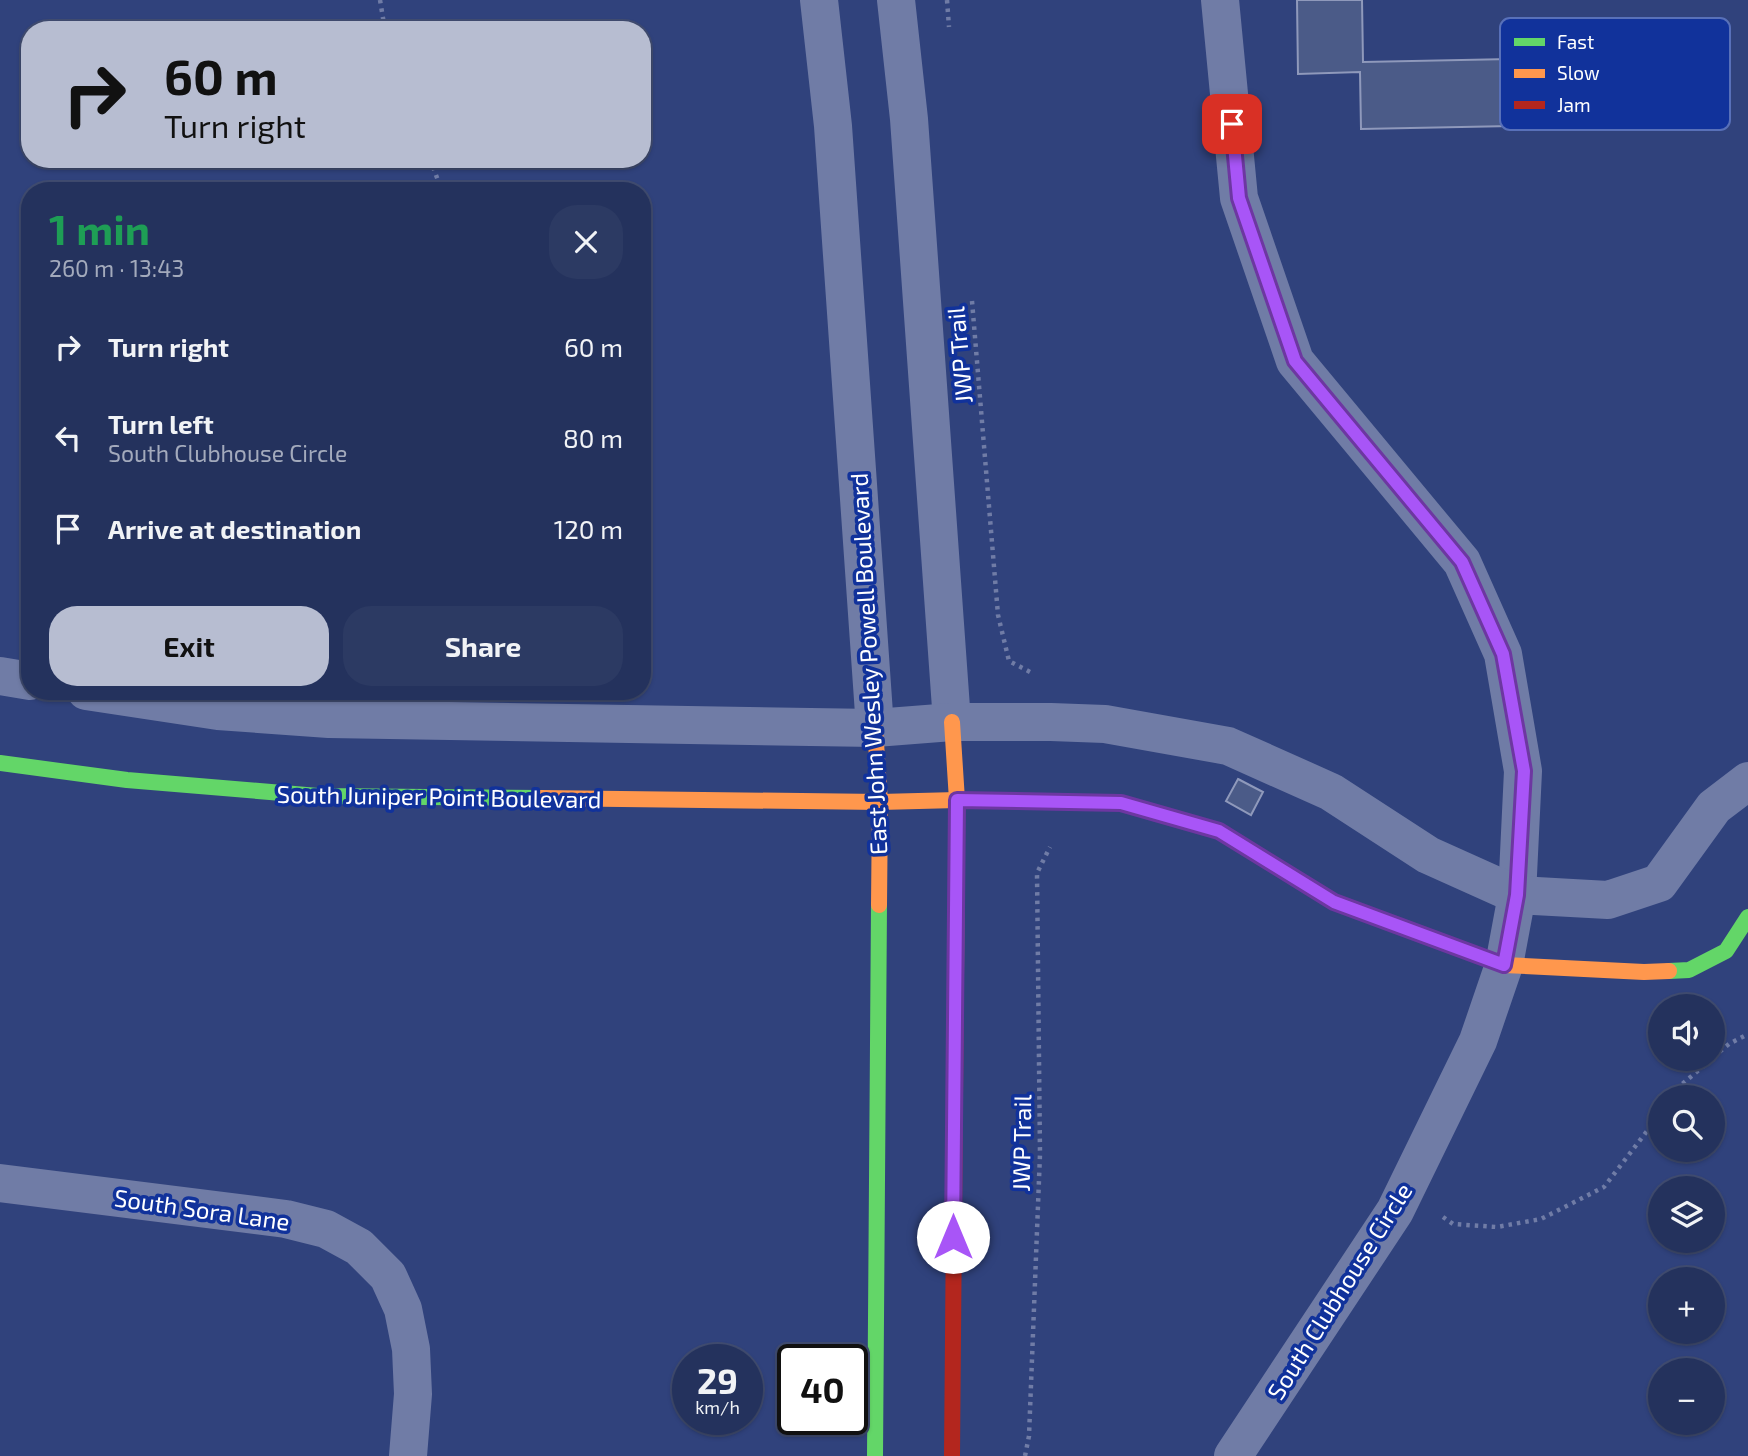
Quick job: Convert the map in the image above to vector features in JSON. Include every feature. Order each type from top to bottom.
[{"type":"street","name":"East John Wesley Powell Boulevard","points":[[819,0],[833,127],[880,802],[875,1456]]},
{"type":"street","points":[[896,0],[909,119],[957,800],[952,1456]]},
{"type":"street","name":"South Clubhouse Circle","points":[[1220,0],[1239,198],[1295,361],[1462,562],[1503,654],[1524,771],[1517,895],[1504,965],[1478,1041],[1395,1211],[1233,1456]]},
{"type":"street","points":[[0,676],[21,680]]},
{"type":"street","points":[[145,700],[218,711],[329,719],[875,727],[952,722],[1105,724],[1228,746],[1331,792],[1428,855],[1517,895],[1608,900],[1659,883],[1714,807],[1748,781]]},
{"type":"street","name":"South Juniper Point Boulevard","points":[[0,763],[142,781],[318,796],[1121,803],[1219,831],[1334,902],[1504,965],[1644,972],[1689,970],[1726,951],[1748,917]]},
{"type":"street","name":"South Sora Lane","points":[[0,1183],[286,1219],[326,1229],[359,1247],[388,1276],[403,1309],[411,1349],[413,1394],[408,1456]]},
{"type":"path","points":[[380,0],[384,21]]},
{"type":"path","points":[[947,0],[949,27]]},
{"type":"path","name":"JWP Trail","points":[[972,300],[998,615],[1009,661],[1039,676]]},
{"type":"path","name":"JWP Trail","points":[[1025,1456],[1029,1436],[1040,1154],[1037,873],[1051,844]]},
{"type":"path","points":[[1725,1047],[1748,1034]]},
{"type":"path","points":[[1681,1085],[1697,1071]]},
{"type":"path","points":[[1405,1191],[1453,1224],[1497,1227],[1541,1219],[1604,1187],[1648,1130]]},
{"type":"building","points":[[1297,0],[1362,0],[1363,62],[1500,59],[1500,126],[1361,129],[1360,72],[1298,74]]},
{"type":"building","points":[[1238,779],[1263,792],[1251,815],[1226,801]]},
{"type":"traffic: fast","points":[[0,763],[127,780],[318,796],[540,798]]},
{"type":"traffic: fast","points":[[875,1456],[879,905]]},
{"type":"traffic: fast","points":[[1669,971],[1689,970],[1726,951],[1748,917]]},
{"type":"traffic: slow","points":[[952,722],[957,800],[956,977]]},
{"type":"traffic: slow","points":[[875,728],[880,802],[879,905]]},
{"type":"traffic: slow","points":[[540,798],[1064,802]]},
{"type":"traffic: slow","points":[[1316,891],[1334,902],[1504,965],[1669,971]]},
{"type":"traffic: jam","points":[[1064,802],[1121,803],[1219,831],[1316,891]]},
{"type":"traffic: jam","points":[[952,1456],[956,977]]},
{"type":"route","points":[[953,1237],[957,800],[1121,803],[1219,831],[1334,902],[1504,965],[1517,895],[1524,771],[1503,654],[1462,562],[1295,361],[1239,198],[1232,124]]}]
